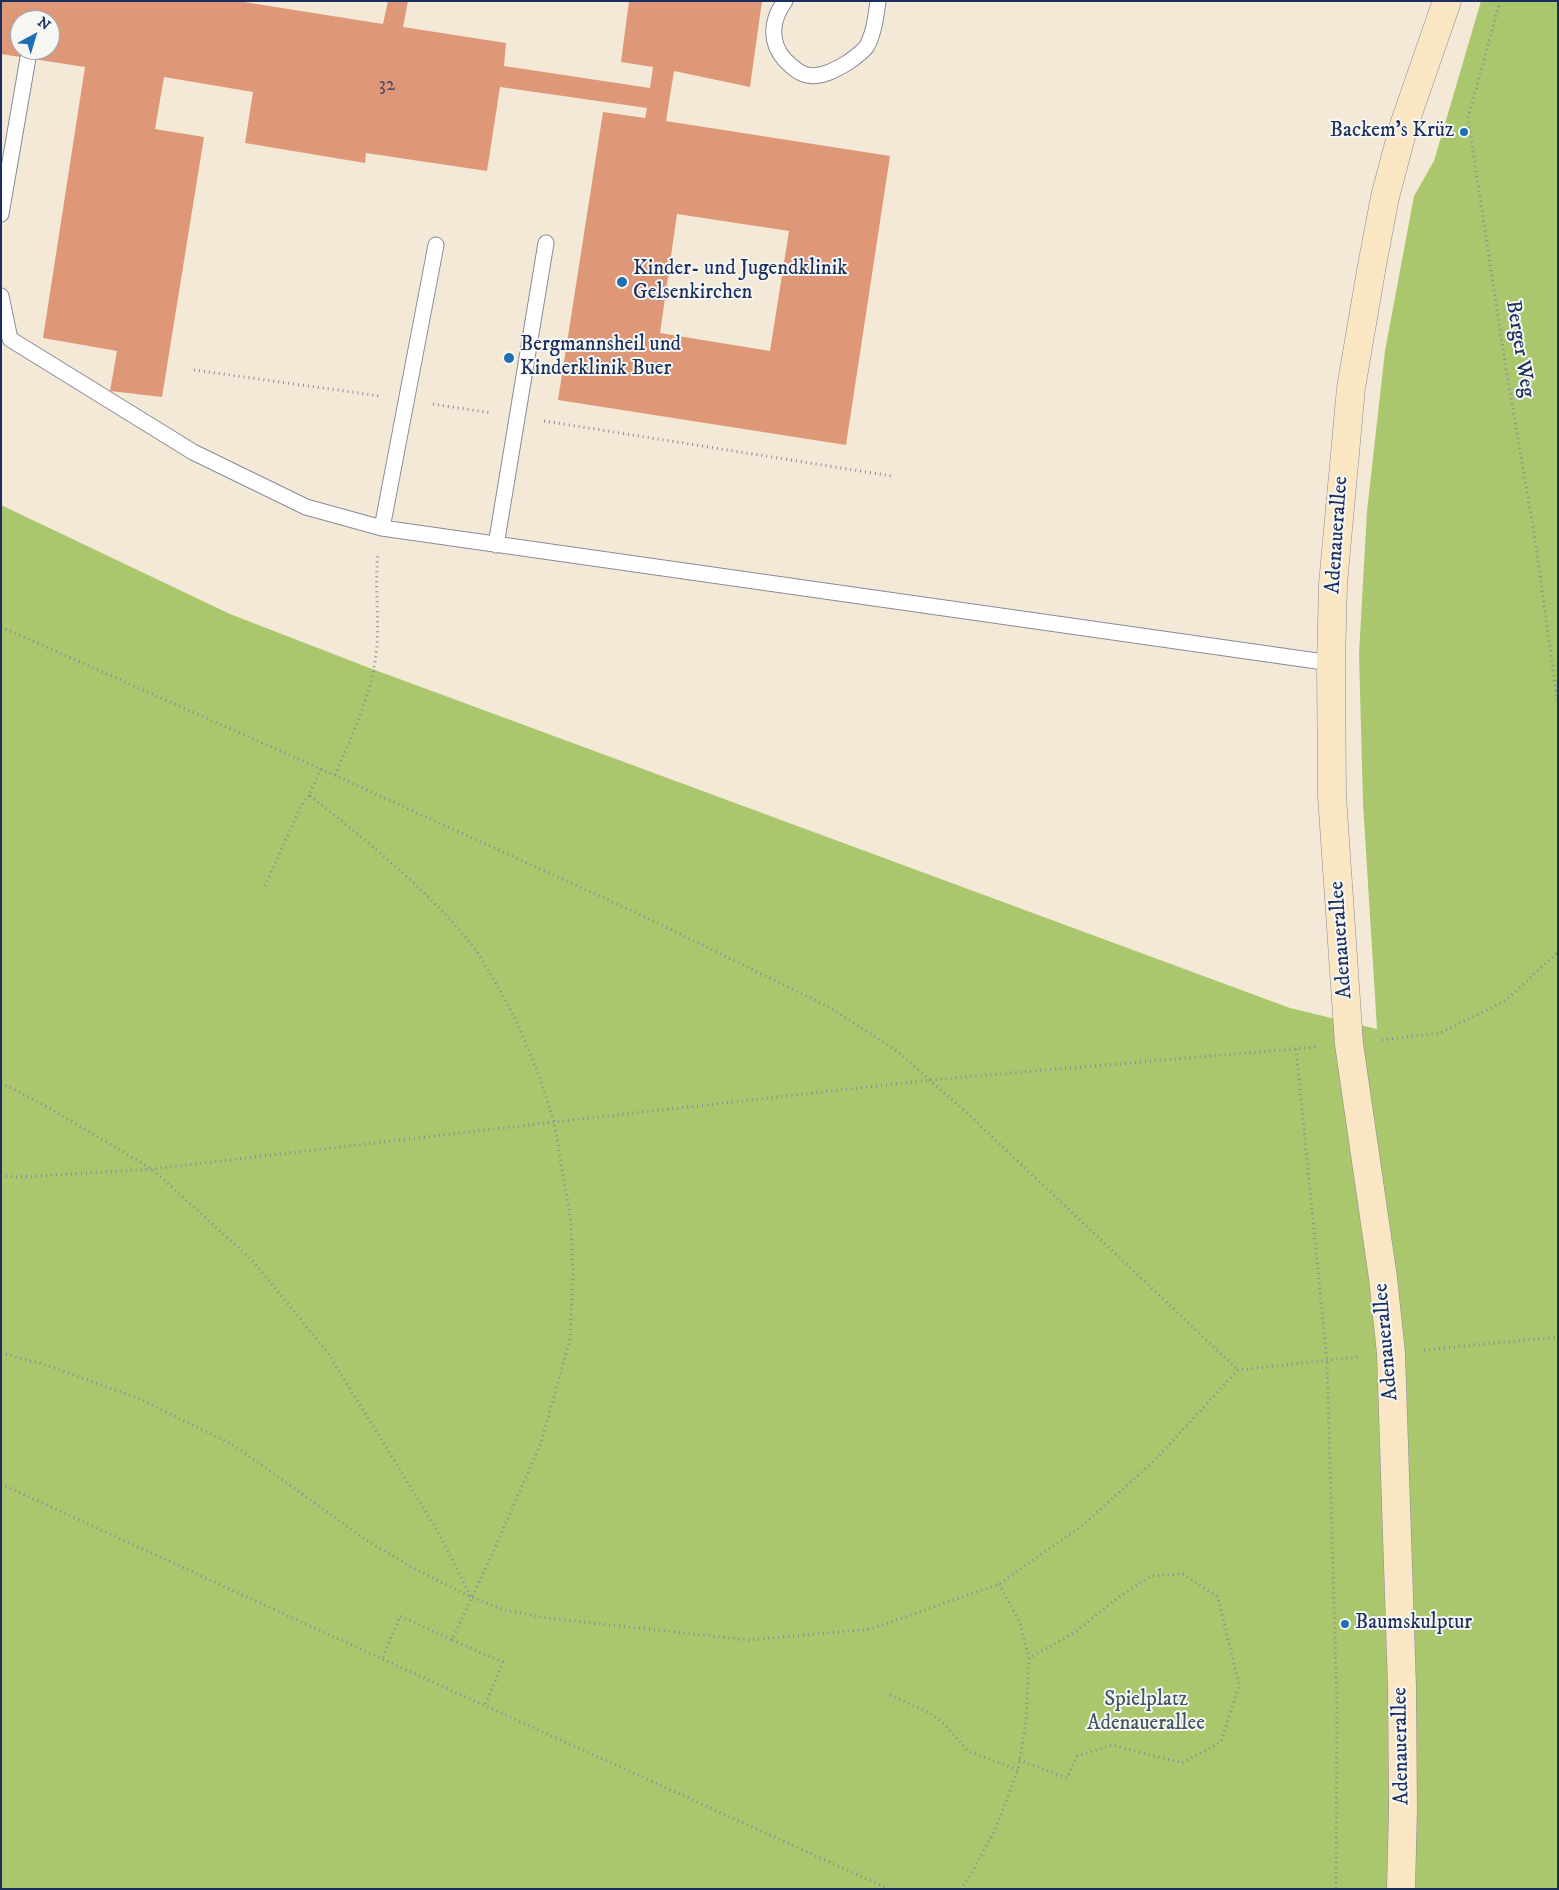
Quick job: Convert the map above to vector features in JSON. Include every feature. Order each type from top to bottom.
[{"type":"street","name":"Adenauerallee","points":[[1401,1889],[1403,1810],[1402,1667],[1391,1354],[1383,1278],[1349,1044],[1332,796],[1331,664],[1333,584],[1351,388],[1371,271],[1385,197],[1404,125],[1446,1]]},
{"type":"lane","points":[[785,1],[774,25],[773,37],[776,48],[789,65],[807,75],[816,75],[840,68],[854,59],[866,47],[872,33],[878,1]]},
{"type":"lane","points":[[1,214],[4,178],[28,60]]},
{"type":"lane","points":[[496,545],[546,243]]},
{"type":"lane","points":[[382,528],[436,245]]},
{"type":"lane","points":[[1,296],[10,339],[193,452],[306,507],[382,528],[1331,664]]},
{"type":"path","name":"Berger Weg","points":[[1500,1],[1468,118],[1504,356],[1534,533],[1558,705]]},
{"type":"path","points":[[335,775],[357,722],[375,662],[376,572],[382,528]]},
{"type":"path","points":[[1,627],[335,775],[641,915],[829,1006],[898,1051],[1238,1370],[1154,1462],[1082,1525],[999,1584],[871,1629],[749,1640],[547,1618],[504,1610],[472,1597],[415,1569],[366,1540],[235,1446],[140,1399],[46,1365],[1,1353]]},
{"type":"path","points":[[264,886],[300,808],[309,796],[321,769]]},
{"type":"path","points":[[309,796],[363,838],[413,882],[448,917],[476,950],[516,1020],[540,1078],[554,1122],[571,1221],[573,1277],[570,1339],[541,1444],[452,1640]]},
{"type":"path","points":[[1,1176],[24,1177],[152,1169],[930,1080],[1349,1044],[1440,1033],[1505,1001],[1558,952]]},
{"type":"path","points":[[1296,1048],[1328,1387],[1337,1707],[1336,1889]]},
{"type":"path","points":[[1,1082],[44,1105],[152,1169],[252,1260],[328,1353],[437,1530],[472,1597]]},
{"type":"path","points":[[1,1484],[889,1889]]},
{"type":"path","points":[[1019,1760],[1067,1778],[1077,1756],[1112,1746],[1182,1763],[1221,1742],[1239,1685],[1218,1597],[1183,1574],[1151,1576],[1118,1598],[1074,1633],[1029,1658]]},
{"type":"path","points":[[960,1889],[970,1876],[996,1828],[1018,1770],[1026,1722],[1029,1658],[1020,1623],[999,1584]]},
{"type":"path","points":[[382,1659],[400,1616],[503,1662],[485,1705]]},
{"type":"path","points":[[890,1695],[930,1713],[946,1726],[968,1751],[1018,1770]]},
{"type":"green space","name":"Spielplatz Adenauerallee","points":[[1481,1],[1558,1],[1558,1889],[1,1889],[1,505],[230,614],[367,667],[1290,1008],[1377,1029],[1363,803],[1359,654],[1367,511],[1385,351],[1414,196],[1434,161]]},
{"type":"building","points":[[1,1],[238,1],[383,24],[388,1],[408,1],[403,27],[506,43],[504,66],[650,88],[653,67],[621,62],[629,1],[762,1],[750,87],[674,71],[666,121],[890,156],[846,445],[558,400],[603,112],[645,118],[647,108],[500,87],[487,171],[366,153],[365,163],[245,143],[253,92],[164,77],[155,129],[204,137],[162,397],[110,391],[117,351],[43,338],[85,67],[40,60],[60,60],[60,10],[10,10],[10,55],[1,54]],"holes":[[[677,214],[789,231],[770,351],[660,333]]]},
{"type":"place","name":"Backem's Krüz","points":[[1464,132]]},
{"type":"place","name":"Kinder- und Jugendklinik Gelsenkirchen","points":[[622,282]]},
{"type":"place","name":"Bergmannsheil und Kinderklinik Buer","points":[[509,358]]},
{"type":"place","name":"Baumskulptur","points":[[1345,1624]]}]
